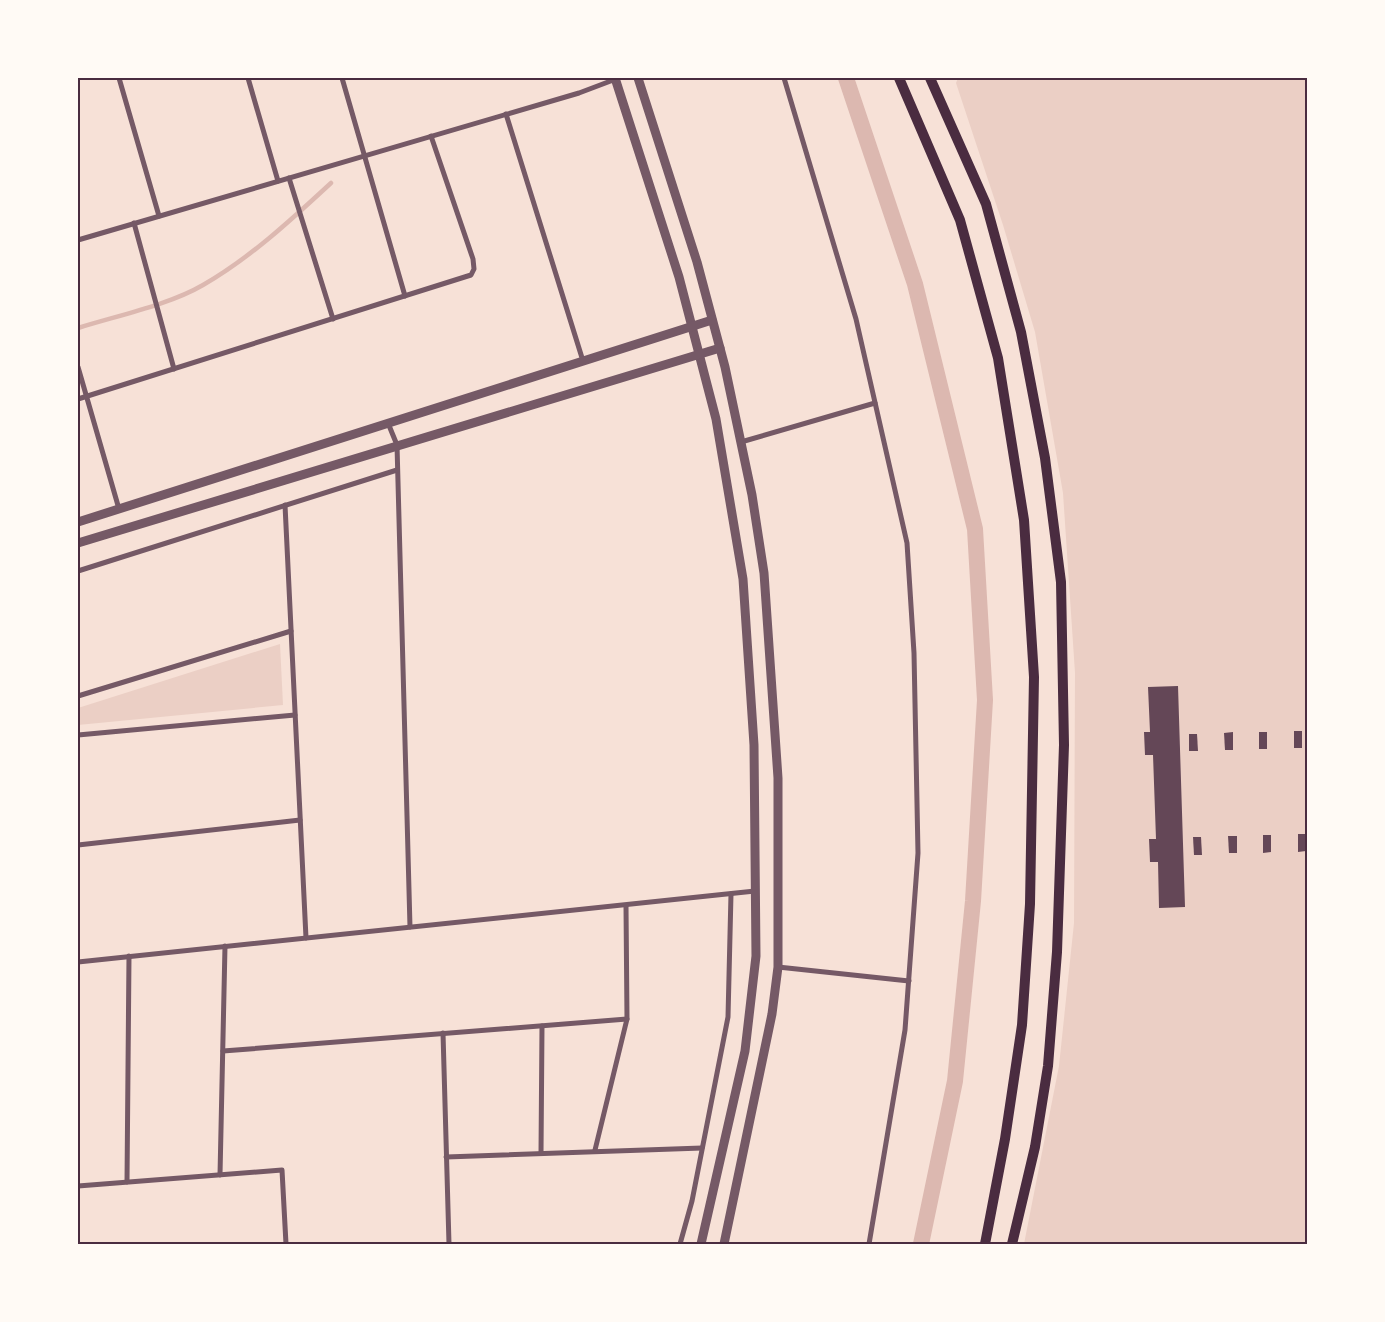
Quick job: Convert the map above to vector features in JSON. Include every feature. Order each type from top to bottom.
[{"type":"main road","points":[[899,78],[960,220],[998,358],[1024,520],[1034,677],[1030,904],[1022,1025],[1006,1139],[985,1244]]},
{"type":"main road","points":[[930,78],[986,204],[1021,332],[1045,458],[1062,582],[1064,745],[1057,952],[1046,1075],[1035,1147],[1012,1244]]},
{"type":"street","points":[[119,78],[160,216]]},
{"type":"street","points":[[248,78],[278,181]]},
{"type":"street","points":[[342,78],[405,296]]},
{"type":"street","points":[[78,240],[579,93],[616,78],[679,277],[716,420],[743,579],[754,745],[756,956],[745,1051],[701,1244]]},
{"type":"street","points":[[638,78],[697,262],[720,348],[752,495],[764,582],[778,778],[778,967],[772,1014],[724,1244]]},
{"type":"street","points":[[784,78],[856,319],[907,543],[914,653],[918,854],[905,1030],[869,1244]]},
{"type":"street","points":[[506,114],[583,361]]},
{"type":"street","points":[[78,399],[471,275],[474,269],[473,259],[431,136]]},
{"type":"street","points":[[289,178],[333,319]]},
{"type":"street","points":[[134,223],[174,368]]},
{"type":"street","points":[[78,522],[712,320]]},
{"type":"street","points":[[78,543],[720,348]]},
{"type":"street","points":[[78,367],[119,509]]},
{"type":"street","points":[[741,442],[875,403]]},
{"type":"street","points":[[388,423],[397,445],[410,927]]},
{"type":"street","points":[[78,571],[397,470]]},
{"type":"street","points":[[285,505],[306,938]]},
{"type":"street","points":[[78,696],[291,632]]},
{"type":"street","points":[[78,735],[295,715]]},
{"type":"street","points":[[78,845],[300,820]]},
{"type":"street","points":[[78,962],[755,891]]},
{"type":"street","points":[[680,1244],[692,1201],[728,1017],[731,894]]},
{"type":"street","points":[[595,1150],[626,1019],[626,906]]},
{"type":"street","points":[[220,1175],[225,946]]},
{"type":"street","points":[[127,1182],[129,956]]},
{"type":"street","points":[[778,967],[909,982]]},
{"type":"street","points":[[223,1051],[626,1019]]},
{"type":"street","points":[[541,1153],[542,1026]]},
{"type":"street","points":[[442,1033],[450,1244]]},
{"type":"street","points":[[446,1157],[595,1150],[702,1148]]},
{"type":"street","points":[[78,1186],[282,1170],[286,1244]]},
{"type":"shaded area","points":[[958,78],[1307,78],[1307,1244],[1024,1244],[1059,1066],[1074,923],[1075,673],[1063,493],[1035,332],[1003,225],[956,83]]},
{"type":"shaded area","points":[[280,644],[283,705],[78,725],[78,708]]},
{"type":"building","points":[[1178,686],[1185,907],[1159,908],[1158,862],[1150,862],[1149,839],[1156,839],[1153,755],[1145,755],[1144,732],[1150,732],[1148,687]]},
{"type":"building","points":[[1294,731],[1302,731],[1302,748],[1294,748]]},
{"type":"building","points":[[1233,732],[1233,750],[1225,750],[1224,733]]},
{"type":"building","points":[[1259,732],[1267,732],[1267,749],[1259,749]]},
{"type":"building","points":[[1189,734],[1197,734],[1198,751],[1189,751]]},
{"type":"building","points":[[1298,834],[1306,834],[1306,851],[1298,852]]},
{"type":"building","points":[[1263,835],[1271,835],[1271,852],[1263,853]]},
{"type":"building","points":[[1228,836],[1237,836],[1237,853],[1229,853]]},
{"type":"building","points":[[1193,837],[1201,837],[1202,855],[1194,855]]},
{"type":"waterway","points":[[846,78],[915,284],[975,529],[985,700],[973,901],[955,1081],[921,1244]]},
{"type":"waterway","points":[[78,328],[142,310],[203,285],[254,251],[331,183]]}]
